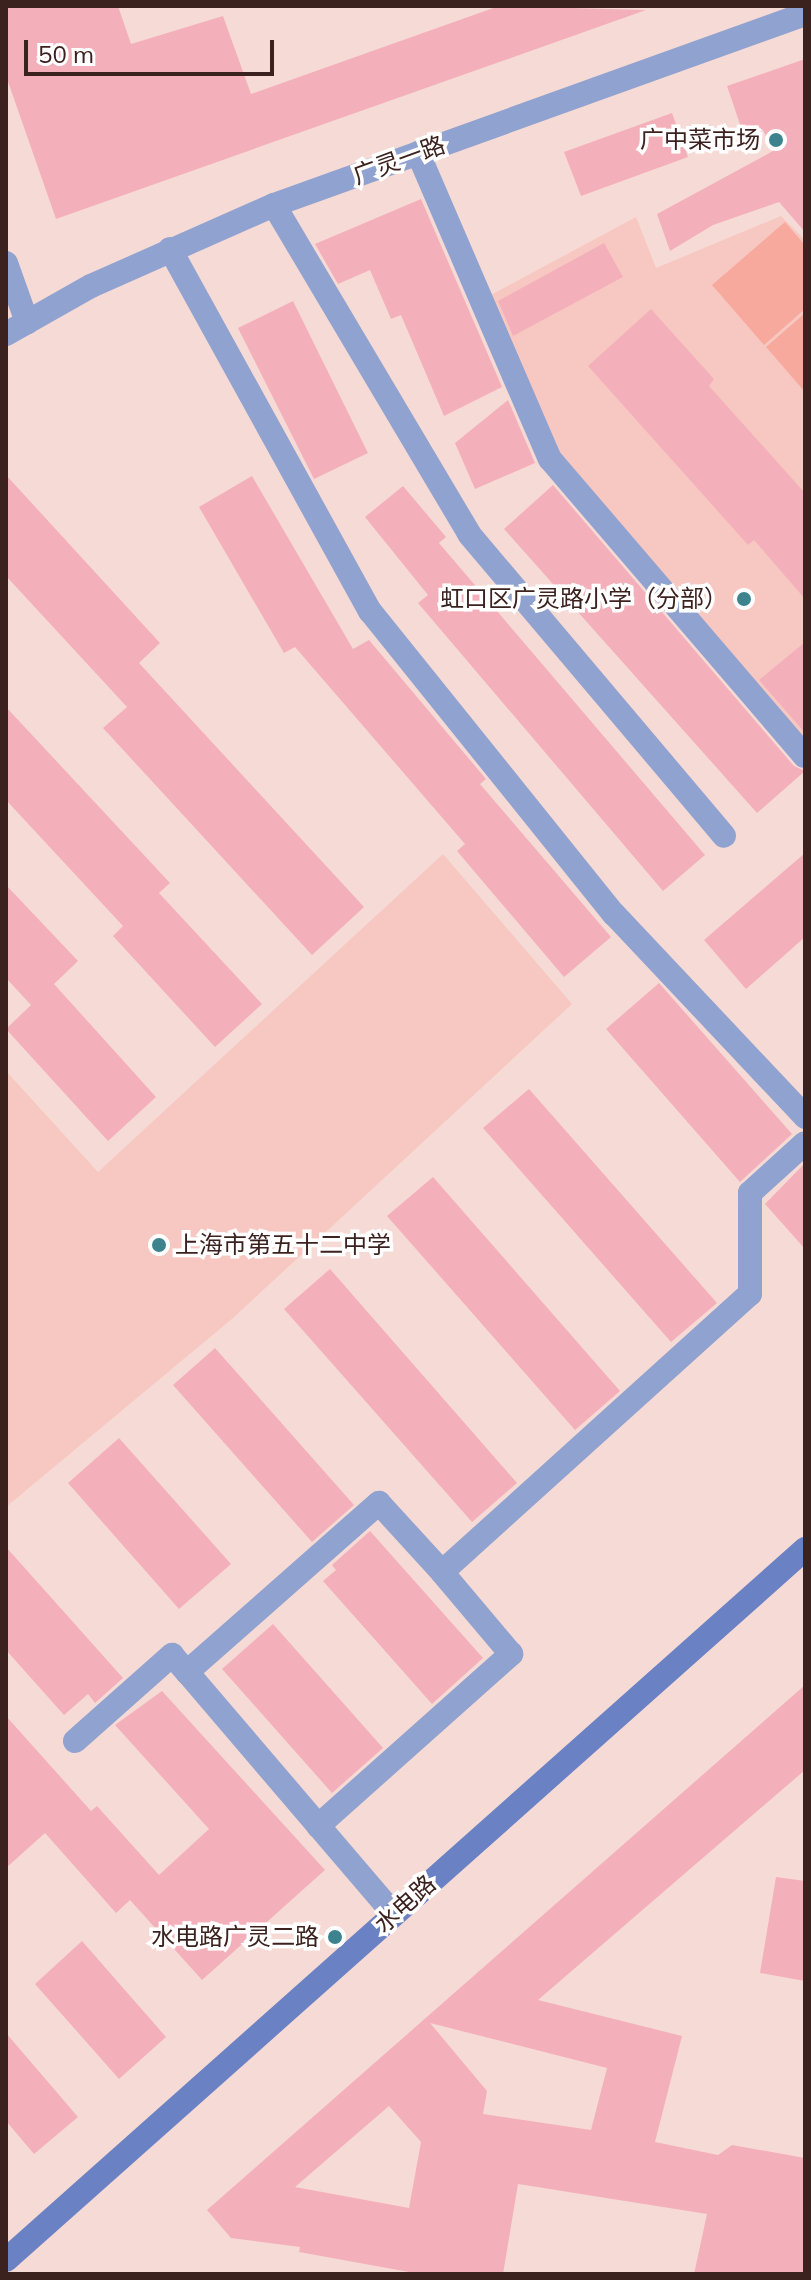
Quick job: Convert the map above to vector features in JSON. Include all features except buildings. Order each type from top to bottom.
[{"type":"main road","name":"水电路","points":[[6,2260],[805,1549]]},
{"type":"street","name":"广灵一路","points":[[16,328],[170,249],[274,205],[805,14]]},
{"type":"street","points":[[418,153],[550,459],[805,756]]},
{"type":"street","points":[[274,205],[469,534],[724,836]]},
{"type":"street","points":[[170,249],[370,611],[614,914],[805,1117]]},
{"type":"street","points":[[6,263],[16,328]]},
{"type":"street","points":[[442,1572],[750,1294],[750,1193],[805,1143]]},
{"type":"street","points":[[187,1672],[379,1503],[442,1572],[511,1654],[318,1826]]},
{"type":"street","points":[[75,1741],[172,1655],[394,1914]]},
{"type":"shaded area","name":"虹口区广灵路小学（分部）","points":[[781,216],[805,240],[805,743],[560,456],[489,296],[636,217],[656,268]]},
{"type":"shaded area","points":[[785,222],[805,245],[805,309],[764,345],[712,285]]},
{"type":"shaded area","points":[[805,313],[805,392],[766,347]]},
{"type":"shaded area","name":"上海市第五十二中学","points":[[443,854],[572,1004],[233,1318],[6,1507],[6,1071],[98,1172]]},
{"type":"place","name":"广中菜市场","points":[[776,140]]},
{"type":"place","name":"虹口区广灵路小学（分部）","points":[[744,599]]},
{"type":"place","name":"上海市第五十二中学","points":[[159,1245]]},
{"type":"place","name":"水电路广灵二路","points":[[335,1937]]}]
